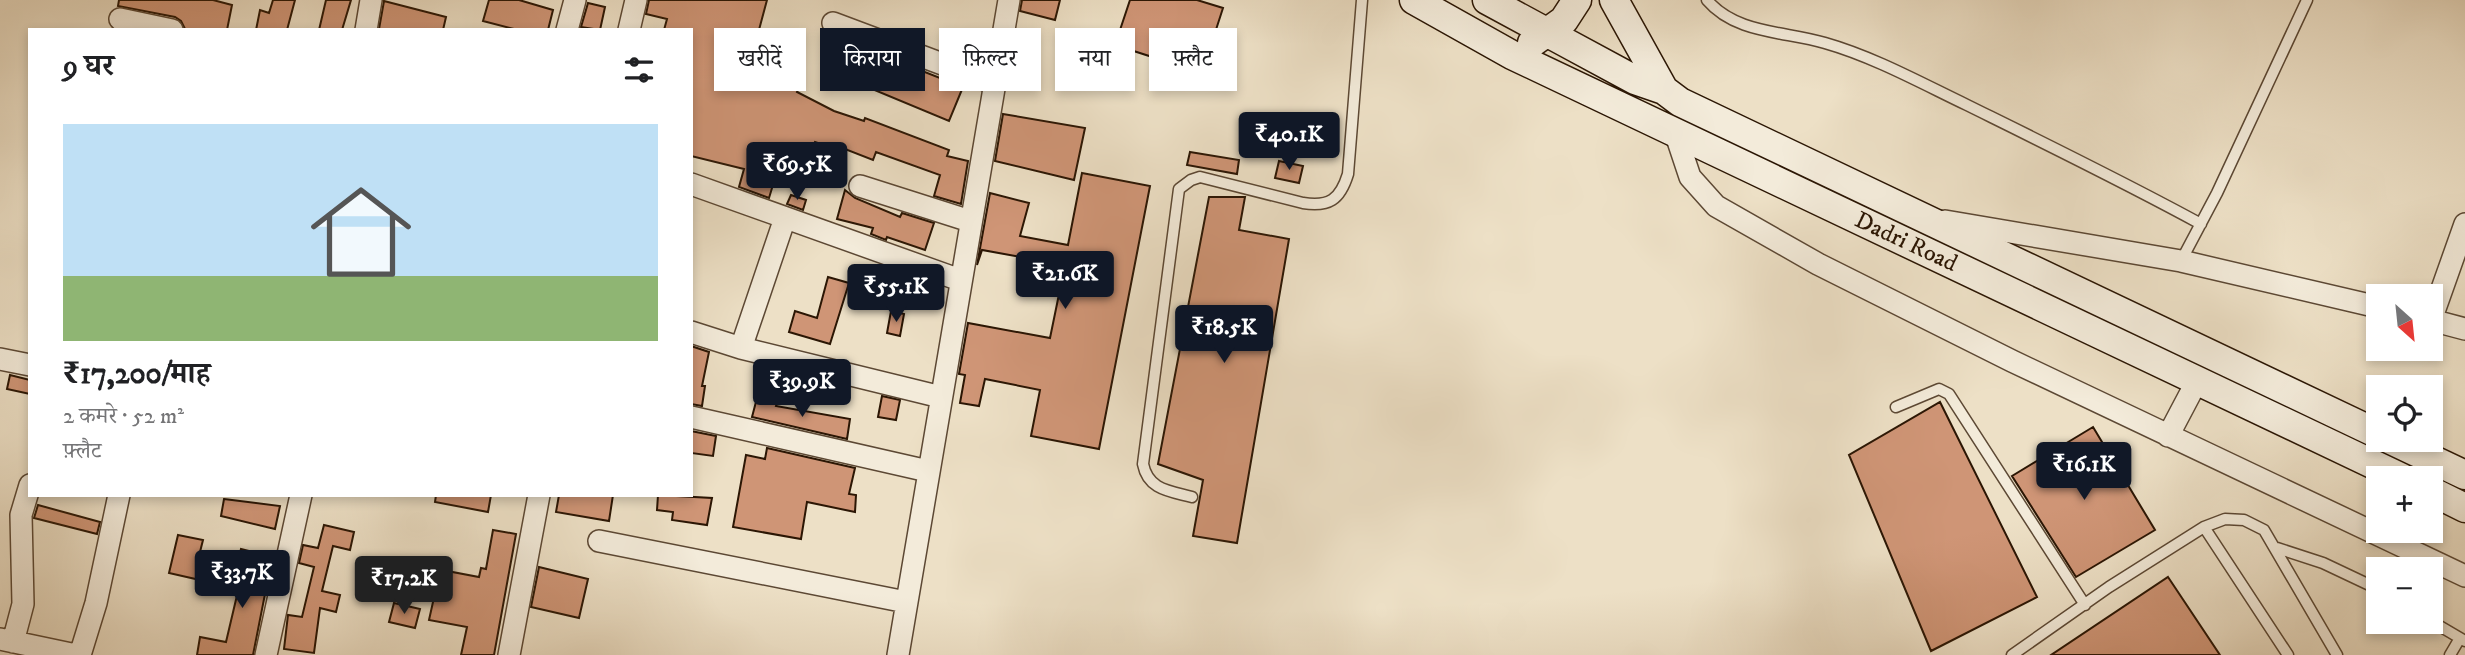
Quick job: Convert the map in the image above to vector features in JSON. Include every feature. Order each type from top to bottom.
[{"type":"main road","name":"Dadri Road","points":[[1413,0],[1504,49],[1675,132],[2190,394],[2372,466]]},
{"type":"main road","points":[[1494,2],[1504,49],[1547,34],[1564,20],[1577,0]]},
{"type":"main road","points":[[1614,0],[1672,96]]},
{"type":"main road","name":"Dadri Road","points":[[1494,2],[1547,34],[1635,80],[2366,428]]},
{"type":"main road","points":[[2416,452],[2465,475]]},
{"type":"main road","points":[[2443,497],[2465,508]]},
{"type":"street","points":[[366,28],[371,0]]},
{"type":"street","points":[[568,28],[575,0]]},
{"type":"street","points":[[629,28],[636,0]]},
{"type":"street","points":[[1004,28],[1010,0]]},
{"type":"street","points":[[120,19],[163,28]]},
{"type":"street","points":[[833,23],[939,63]]},
{"type":"street","points":[[898,655],[992,91]]},
{"type":"street","points":[[1675,132],[1690,177],[1716,206],[1818,264],[2168,436],[2465,576]]},
{"type":"street","points":[[693,185],[960,280]]},
{"type":"street","points":[[860,186],[970,221]]},
{"type":"street","points":[[1922,217],[2181,261],[2366,304]]},
{"type":"street","points":[[741,348],[785,218]]},
{"type":"street","points":[[2443,286],[2465,224]]},
{"type":"street","points":[[2443,323],[2465,329]]},
{"type":"street","points":[[693,333],[741,348],[941,397]]},
{"type":"street","points":[[0,359],[28,365]]},
{"type":"street","points":[[2168,436],[2190,394]]},
{"type":"street","points":[[693,417],[928,471]]},
{"type":"street","points":[[28,491],[21,514],[25,568],[23,604],[6,640],[78,655],[96,603],[119,497]]},
{"type":"street","points":[[266,655],[301,497]]},
{"type":"street","points":[[509,655],[540,497]]},
{"type":"street","points":[[599,541],[906,602]]},
{"type":"lane","points":[[1192,497],[1156,487],[1146,477],[1143,464],[1179,189],[1200,177],[1303,203],[1319,205],[1335,201],[1348,174],[1362,0]]},
{"type":"lane","points":[[1707,0],[1719,14],[1735,23],[1827,43],[1895,71],[2118,178],[2201,224]]},
{"type":"lane","points":[[2181,261],[2307,0]]},
{"type":"lane","points":[[1896,407],[1938,389],[1949,394],[2085,605]]},
{"type":"lane","points":[[2012,655],[2204,527],[2225,519],[2244,520],[2264,530],[2277,548],[2337,655]]},
{"type":"lane","points":[[2204,527],[2288,655]]},
{"type":"lane","points":[[2277,548],[2323,563],[2366,583]]},
{"type":"lane","points":[[2443,628],[2463,640],[2450,655]]},
{"type":"building","points":[[119,0],[213,0],[232,5],[227,28],[184,28],[175,17],[118,6]]},
{"type":"building","points":[[273,0],[295,0],[288,28],[256,28],[260,10],[269,13]]},
{"type":"building","points":[[326,0],[351,0],[343,28],[319,28]]},
{"type":"building","points":[[489,0],[519,0],[553,10],[548,28],[510,28],[483,21]]},
{"type":"building","points":[[649,0],[767,0],[760,28],[714,28],[714,91],[797,91],[834,111],[864,121],[865,118],[949,150],[947,156],[968,161],[961,204],[934,196],[940,175],[876,152],[873,160],[840,147],[839,150],[815,142],[806,164],[782,155],[769,198],[739,187],[744,169],[693,156],[693,28],[665,28],[667,19],[646,14]]},
{"type":"building","points":[[1022,0],[1060,0],[1055,20],[1020,11]]},
{"type":"building","points":[[1130,0],[1197,0],[1223,8],[1217,28],[1149,28],[1149,56],[1135,51],[1135,28],[1121,28]]},
{"type":"building","points":[[384,1],[446,17],[443,28],[379,28]]},
{"type":"building","points":[[588,3],[605,7],[600,28],[581,27]]},
{"type":"building","points":[[925,72],[939,78],[939,91],[961,91],[949,121],[877,91],[925,91]]},
{"type":"building","points":[[1003,114],[1085,128],[1074,180],[995,161]]},
{"type":"building","points":[[1190,152],[1239,160],[1237,174],[1187,165]]},
{"type":"building","points":[[1279,161],[1303,166],[1299,183],[1275,178]]},
{"type":"building","points":[[1082,173],[1150,186],[1099,449],[1031,436],[1040,390],[985,379],[979,406],[960,403],[965,375],[959,374],[968,323],[1050,338],[1065,265],[982,250],[977,265],[990,193],[1029,203],[1020,236],[1068,245]]},
{"type":"building","points":[[845,190],[855,198],[900,217],[902,213],[934,223],[925,250],[887,237],[886,240],[871,234],[873,228],[837,219]]},
{"type":"building","points":[[791,195],[806,200],[803,210],[787,204]]},
{"type":"building","points":[[1209,197],[1245,197],[1239,230],[1289,239],[1237,543],[1193,536],[1203,480],[1158,464]]},
{"type":"building","points":[[828,277],[849,283],[830,344],[789,332],[795,311],[817,318]]},
{"type":"building","points":[[891,311],[904,314],[900,336],[887,333]]},
{"type":"building","points":[[693,347],[709,352],[702,386],[705,386],[702,406],[693,404]]},
{"type":"building","points":[[10,375],[28,380],[28,394],[7,389]]},
{"type":"building","points":[[882,396],[900,400],[896,420],[878,417]]},
{"type":"building","points":[[757,398],[777,403],[776,406],[850,419],[847,439],[752,417]]},
{"type":"building","points":[[1940,402],[2037,597],[1931,651],[1849,455]]},
{"type":"building","points":[[2093,427],[2155,530],[2076,577],[2012,476]]},
{"type":"building","points":[[693,431],[716,436],[713,456],[693,453]]},
{"type":"building","points":[[767,448],[855,468],[849,494],[856,495],[855,512],[807,502],[801,539],[733,527],[746,455],[765,459]]},
{"type":"building","points":[[436,497],[491,497],[488,512],[435,502]]},
{"type":"building","points":[[559,497],[613,497],[609,521],[556,512]]},
{"type":"building","points":[[658,497],[712,498],[707,525],[672,520],[673,512],[657,510]]},
{"type":"building","points":[[224,499],[280,506],[275,529],[221,516]]},
{"type":"building","points":[[38,505],[100,522],[97,534],[34,518]]},
{"type":"building","points":[[324,525],[354,532],[350,550],[333,546],[322,591],[340,595],[336,612],[320,608],[314,653],[284,649],[288,615],[302,617],[314,567],[299,563],[303,545],[318,548]]},
{"type":"building","points":[[493,530],[516,534],[494,655],[461,655],[467,627],[429,620],[435,593],[442,595],[447,571],[479,577],[481,568],[486,569]]},
{"type":"building","points":[[178,535],[203,540],[199,556],[206,557],[200,580],[169,573]]},
{"type":"building","points":[[241,549],[268,556],[259,593],[265,594],[253,655],[197,655],[200,637],[226,642],[242,574],[235,573]]},
{"type":"building","points":[[539,567],[588,579],[579,618],[531,607]]},
{"type":"building","points":[[2168,577],[2220,655],[2051,655]]},
{"type":"building","points":[[394,603],[420,609],[415,628],[389,622]]}]
